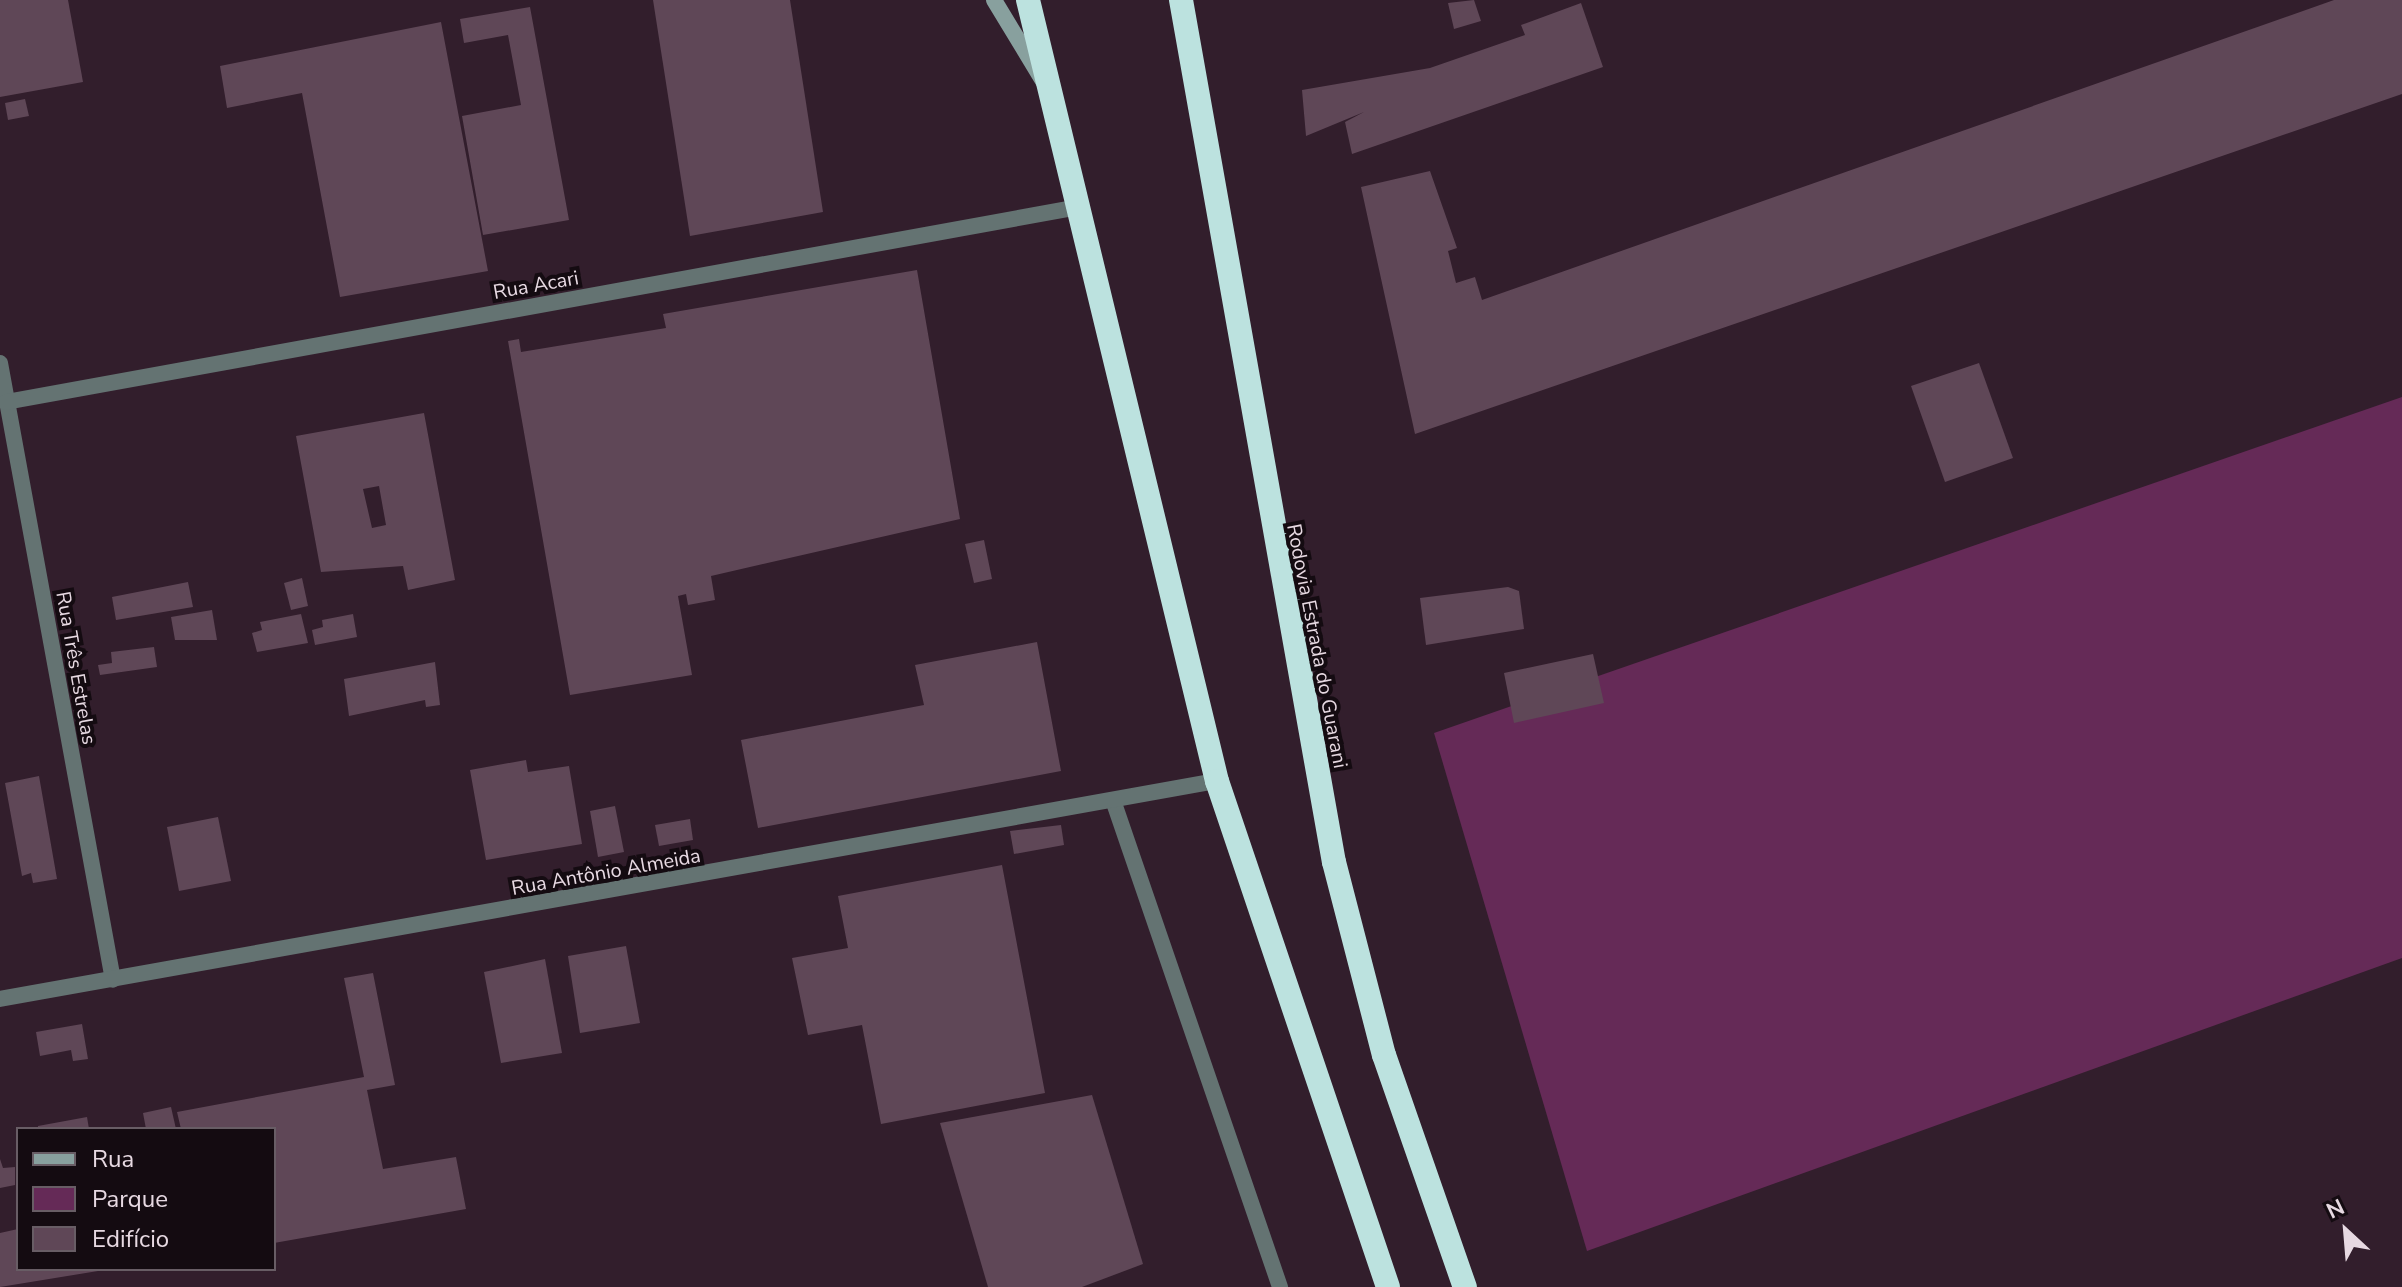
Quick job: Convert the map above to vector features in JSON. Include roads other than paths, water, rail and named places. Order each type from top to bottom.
[{"type":"highway","points":[[1028,0],[1043,82],[1073,208],[1217,781],[1388,1287]]},
{"type":"highway","name":"Rodovia Estrada do Guarani","points":[[1181,0],[1334,862],[1384,1055],[1465,1287]]},
{"type":"main road","points":[[994,0],[1043,82]]},
{"type":"street","name":"Rua Acari","points":[[6,402],[1073,208]]},
{"type":"street","name":"Rua Três Estrelas","points":[[0,363],[113,980]]},
{"type":"street","name":"Rua Antônio Almeida","points":[[0,999],[1114,803],[1217,781]]},
{"type":"street","points":[[1114,803],[1280,1287]]}]
